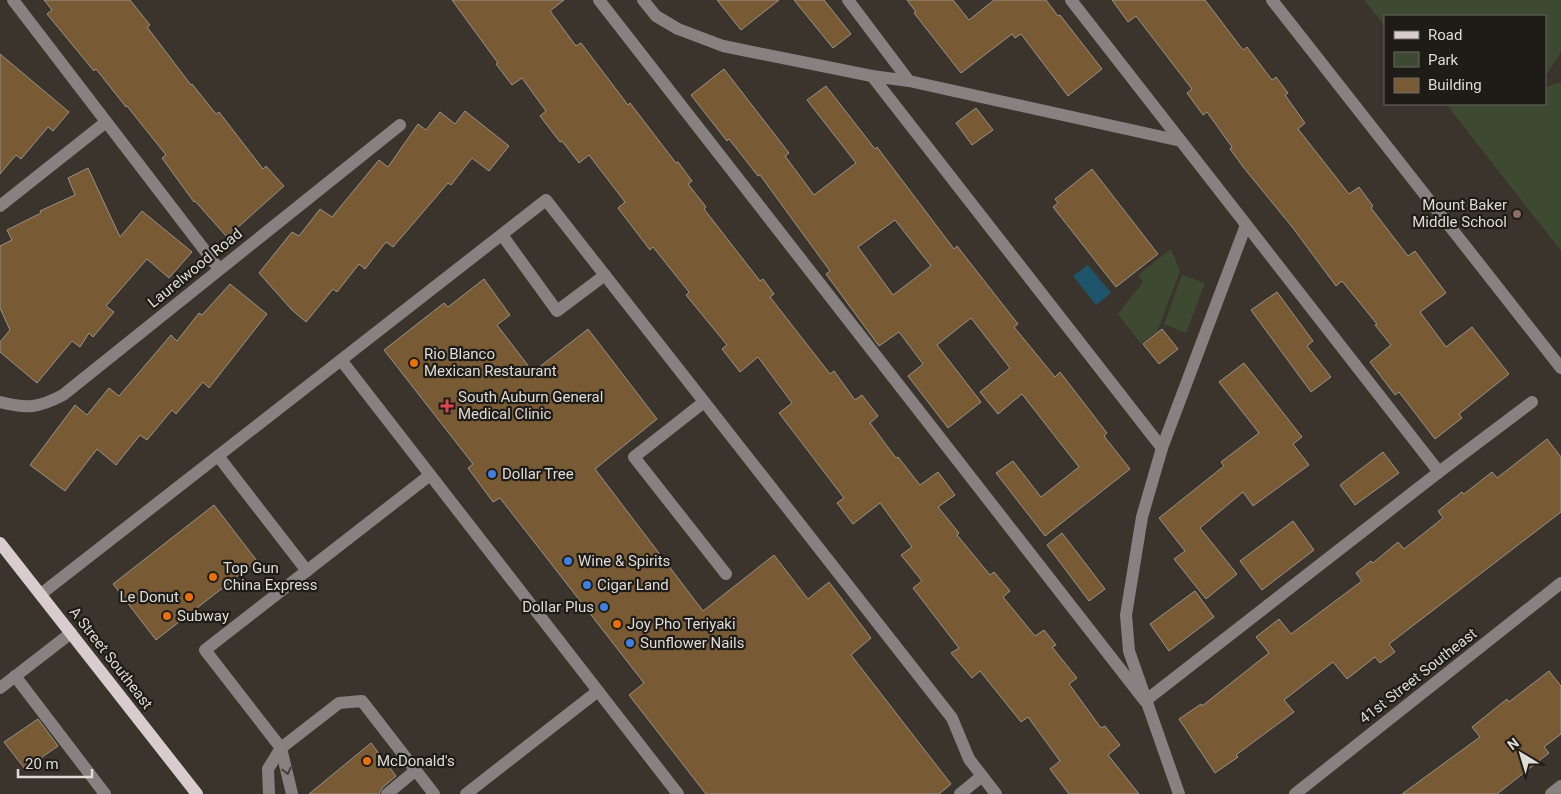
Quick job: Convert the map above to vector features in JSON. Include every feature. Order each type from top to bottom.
[{"type":"main road","name":"A Street Southeast","points":[[0,542],[197,794]]},
{"type":"street","points":[[14,0],[219,269]]},
{"type":"street","points":[[599,0],[1146,701]]},
{"type":"street","points":[[643,0],[656,16],[678,30],[723,46],[872,76],[909,81],[1181,141]]},
{"type":"street","points":[[848,0],[909,81]]},
{"type":"street","points":[[1071,0],[1438,472]]},
{"type":"street","points":[[1272,0],[1561,368]]},
{"type":"street","points":[[872,76],[1162,448]]},
{"type":"street","points":[[0,206],[106,122]]},
{"type":"street","name":"Laurelwood Road","points":[[0,402],[30,407],[46,404],[63,395],[400,125]]},
{"type":"street","points":[[41,594],[546,200],[952,718],[969,759],[996,794]]},
{"type":"street","points":[[1179,794],[1129,651],[1126,616],[1142,517],[1162,448],[1246,225]]},
{"type":"street","points":[[502,235],[558,311],[605,276]]},
{"type":"street","points":[[341,360],[678,794]]},
{"type":"street","points":[[704,402],[634,457],[726,574]]},
{"type":"street","points":[[1146,701],[1438,472],[1532,402]]},
{"type":"street","points":[[218,456],[308,571]]},
{"type":"street","points":[[292,794],[281,748],[205,650],[430,476]]},
{"type":"street","name":"41st Street Southeast","points":[[1295,794],[1561,583]]},
{"type":"street","points":[[0,688],[70,633]]},
{"type":"street","points":[[16,676],[105,794]]},
{"type":"street","points":[[466,794],[598,691]]},
{"type":"street","points":[[269,794],[268,769],[281,748],[339,703],[362,701],[434,794]]},
{"type":"street","points":[[387,794],[416,770]]},
{"type":"street","points":[[960,794],[982,776]]},
{"type":"street","points":[[1551,794],[1561,786]]},
{"type":"green space","points":[[1364,0],[1561,0],[1561,52],[1546,75],[1546,15],[1384,15],[1384,25]]},
{"type":"green space","points":[[1561,82],[1561,251],[1447,105],[1546,105],[1546,87]]},
{"type":"green space","points":[[1171,249],[1180,271],[1157,332],[1141,344],[1118,314],[1143,282],[1138,275]]},
{"type":"green space","points":[[1182,275],[1205,283],[1186,333],[1164,324]]},
{"type":"water","points":[[1088,265],[1111,293],[1096,305],[1073,276]]},
{"type":"building","points":[[44,0],[130,0],[150,25],[147,27],[191,85],[216,114],[219,112],[263,169],[266,166],[284,186],[227,237],[194,202],[162,158],[166,155],[127,106],[96,69],[94,71],[47,14],[52,10]]},
{"type":"building","points":[[452,0],[564,0],[550,11],[576,46],[581,43],[628,105],[630,103],[676,163],[678,162],[692,181],[688,184],[706,207],[704,209],[760,281],[763,279],[774,294],[770,297],[830,374],[834,371],[855,400],[862,395],[878,416],[870,423],[896,458],[898,457],[920,485],[938,472],[955,495],[938,507],[959,533],[957,535],[990,575],[994,572],[1010,591],[1003,597],[1035,636],[1044,630],[1056,645],[1052,647],[1077,678],[1069,684],[1101,728],[1105,726],[1120,745],[1108,755],[1139,794],[1069,794],[1050,769],[1060,761],[1028,717],[1021,722],[980,671],[972,678],[951,653],[959,648],[913,588],[922,581],[901,555],[912,547],[880,503],[853,524],[837,503],[844,498],[779,413],[792,403],[758,357],[740,372],[722,349],[727,345],[686,295],[689,292],[653,247],[650,250],[618,208],[625,202],[589,155],[579,163],[562,141],[560,142],[540,116],[546,111],[522,78],[512,85]]},
{"type":"building","points":[[717,0],[779,0],[741,30]]},
{"type":"building","points":[[794,0],[824,0],[851,34],[833,48]]},
{"type":"building","points":[[907,0],[953,0],[969,20],[994,0],[1046,0],[1102,69],[1068,96],[1021,34],[1015,38],[1012,34],[961,73],[914,13],[916,12]]},
{"type":"building","points":[[1112,0],[1205,0],[1243,50],[1247,47],[1272,80],[1276,77],[1288,93],[1285,95],[1305,123],[1298,129],[1349,194],[1359,187],[1373,206],[1371,208],[1408,256],[1415,251],[1446,293],[1420,312],[1446,347],[1472,327],[1509,374],[1459,414],[1462,418],[1435,439],[1399,392],[1395,395],[1370,362],[1391,345],[1375,325],[1377,324],[1342,281],[1336,286],[1293,228],[1244,168],[1230,149],[1232,147],[1207,112],[1203,115],[1187,93],[1192,89],[1136,16],[1128,22]]},
{"type":"building","points":[[0,54],[69,112],[53,131],[48,127],[21,159],[16,155],[0,174]]},
{"type":"building","points":[[724,69],[789,153],[785,156],[814,195],[856,163],[807,100],[826,86],[875,149],[877,147],[954,249],[957,246],[1018,324],[1014,327],[1055,377],[1060,372],[1107,433],[1104,436],[1130,469],[1045,536],[996,473],[1013,461],[1041,497],[1079,467],[1022,394],[998,414],[980,392],[1010,368],[971,318],[937,345],[981,402],[948,428],[908,376],[923,364],[899,332],[879,346],[826,274],[830,271],[760,175],[758,176],[729,139],[727,141],[691,95]],"holes":[[[895,220],[931,266],[893,295],[858,247]]]},
{"type":"building","points":[[976,108],[993,130],[972,145],[956,123]]},
{"type":"building","points":[[465,111],[509,146],[489,171],[472,158],[451,185],[448,183],[393,247],[386,242],[365,269],[359,264],[337,292],[333,289],[306,322],[292,310],[259,273],[292,232],[299,236],[320,209],[332,217],[379,160],[388,167],[418,124],[426,130],[440,112],[455,124]]},
{"type":"building","points":[[88,168],[120,237],[142,211],[192,252],[169,278],[147,259],[106,306],[114,312],[93,337],[89,333],[80,347],[72,341],[37,383],[0,352],[0,342],[10,330],[0,308],[0,246],[12,240],[7,230],[41,213],[40,211],[75,195],[68,178]]},
{"type":"building","points":[[1092,169],[1158,254],[1116,287],[1053,207],[1058,203],[1055,199]]},
{"type":"building","points":[[484,279],[510,315],[497,325],[533,372],[588,329],[657,419],[595,469],[703,611],[774,555],[808,599],[829,582],[871,638],[851,655],[951,784],[939,794],[706,794],[629,695],[644,683],[500,498],[493,502],[468,468],[473,464],[384,350],[444,303],[448,307]]},
{"type":"building","points":[[230,284],[267,314],[209,388],[203,382],[176,414],[172,410],[147,440],[140,435],[116,465],[97,449],[65,491],[30,465],[75,405],[87,415],[109,388],[119,396],[171,335],[177,341],[199,313],[202,315]]},
{"type":"building","points":[[1277,292],[1313,341],[1307,346],[1331,377],[1311,392],[1251,310]]},
{"type":"building","points":[[1162,329],[1178,349],[1159,364],[1143,344]]},
{"type":"building","points":[[1244,363],[1302,437],[1293,444],[1309,465],[1253,506],[1243,492],[1200,528],[1237,574],[1206,599],[1174,559],[1185,551],[1159,518],[1224,466],[1221,462],[1259,433],[1219,382]]},
{"type":"building","points":[[1547,439],[1561,457],[1561,512],[1389,644],[1395,652],[1380,663],[1375,657],[1347,679],[1333,662],[1284,700],[1294,712],[1215,773],[1179,719],[1201,704],[1202,706],[1269,653],[1256,637],[1279,619],[1291,634],[1362,581],[1356,573],[1371,561],[1373,563],[1398,542],[1404,549],[1443,518],[1438,511],[1462,492],[1464,494],[1492,472],[1497,478]]},
{"type":"building","points":[[1383,452],[1399,473],[1355,505],[1340,485]]},
{"type":"building","points":[[214,505],[257,561],[156,640],[113,584]]},
{"type":"building","points":[[1293,521],[1314,550],[1262,590],[1240,561]]},
{"type":"building","points":[[1062,533],[1105,589],[1089,601],[1047,545]]},
{"type":"building","points":[[1195,591],[1214,617],[1169,651],[1150,624]]},
{"type":"building","points":[[1549,671],[1561,686],[1561,734],[1544,747],[1549,753],[1497,794],[1402,794],[1480,737],[1472,727],[1507,699],[1509,702]]},
{"type":"building","points":[[38,719],[58,746],[25,769],[4,742]]},
{"type":"building","name":"McDonald's","points":[[371,743],[396,776],[382,788],[379,794],[309,794]]},
{"type":"place","name":"Mount Baker Middle School","points":[[1517,214]]},
{"type":"place","name":"Rio Blanco Mexican Restaurant","points":[[414,363]]},
{"type":"place","name":"South Auburn General Medical Clinic","points":[[447,406]]},
{"type":"place","name":"Dollar Tree","points":[[492,474]]},
{"type":"place","name":"Wine & Spirits","points":[[568,561]]},
{"type":"place","name":"Top Gun China Express","points":[[213,577]]},
{"type":"place","name":"Cigar Land","points":[[587,585]]},
{"type":"place","name":"Le Donut","points":[[189,597]]},
{"type":"place","name":"Dollar Plus","points":[[604,607]]},
{"type":"place","name":"Subway","points":[[167,616]]},
{"type":"place","name":"Joy Pho Teriyaki","points":[[617,624]]},
{"type":"place","name":"Sunflower Nails","points":[[630,643]]},
{"type":"place","name":"McDonald's","points":[[367,761]]}]
